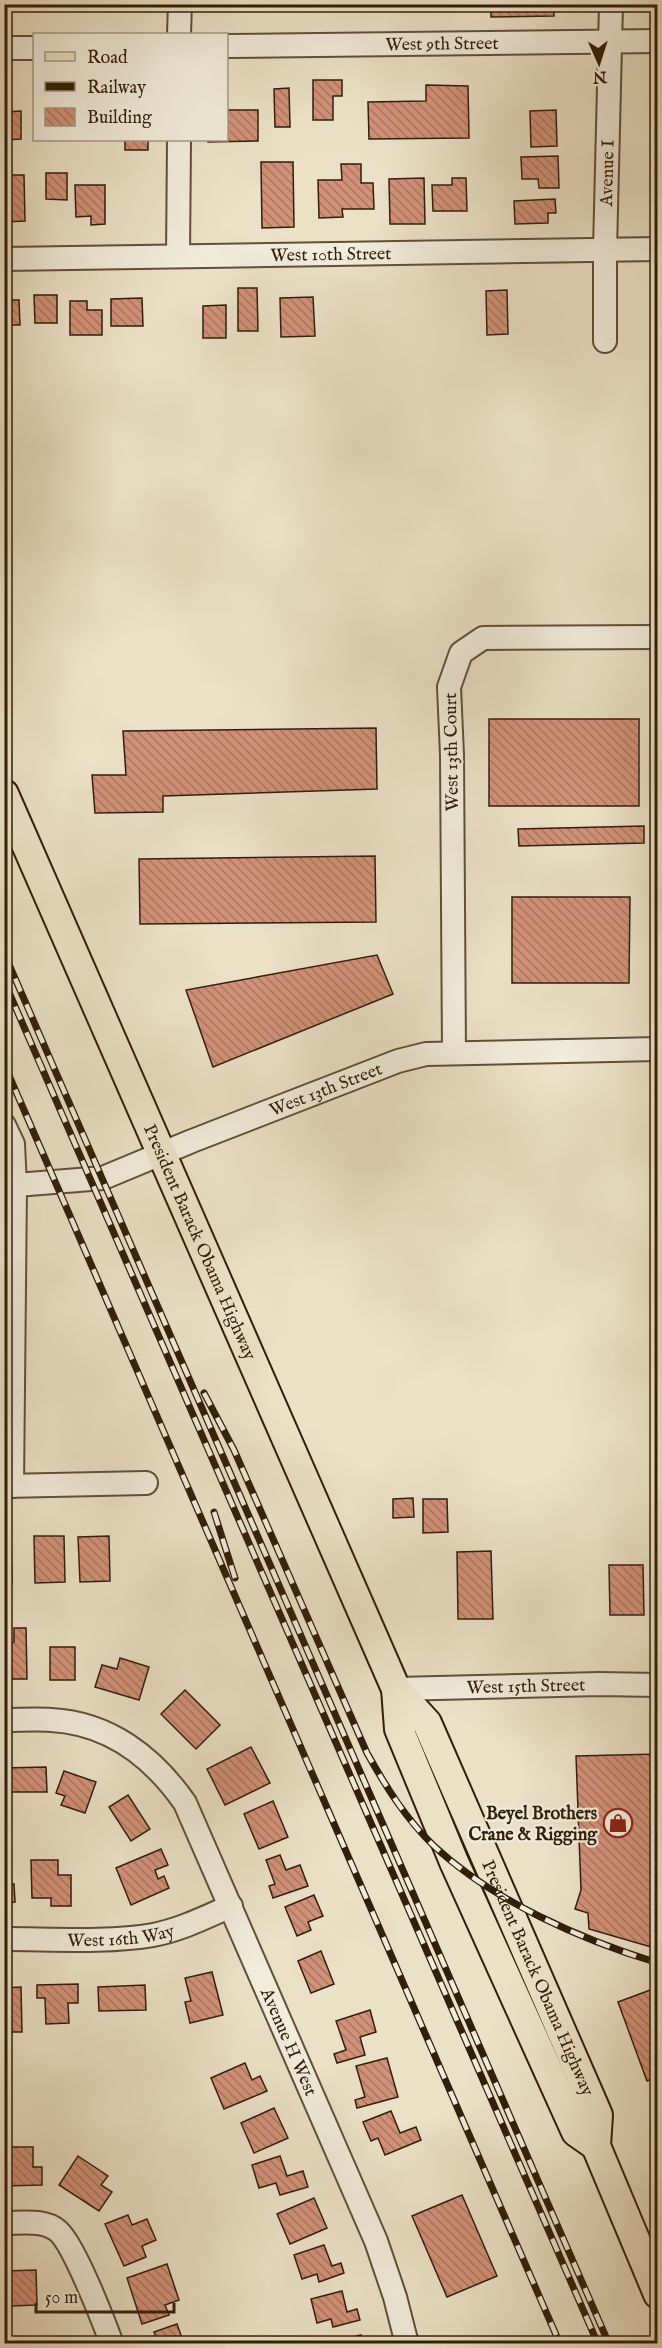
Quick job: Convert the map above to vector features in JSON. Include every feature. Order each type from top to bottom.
[{"type":"main road","name":"President Barack Obama Highway","points":[[4,794],[396,1689],[427,1723],[598,2115],[596,2146],[657,2294]]},
{"type":"street","points":[[179,33],[180,4]]},
{"type":"street","name":"Avenue I","points":[[605,341],[611,4]]},
{"type":"street","name":"West 9th Street","points":[[228,46],[657,41]]},
{"type":"street","points":[[4,48],[33,48]]},
{"type":"street","points":[[178,256],[179,141]]},
{"type":"street","name":"West 10th Street","points":[[4,259],[657,249]]},
{"type":"street","name":"West 13th Court","points":[[454,1053],[452,755],[449,687],[457,661],[461,653],[483,638],[657,637]]},
{"type":"street","name":"West 13th Street","points":[[10,1186],[103,1178],[160,1153],[398,1061],[426,1054],[657,1049]]},
{"type":"street","points":[[4,1125],[13,1144],[10,1186],[8,1486],[146,1483]]},
{"type":"street","name":"West 15th Street","points":[[396,1689],[599,1684],[657,1685]]},
{"type":"street","name":"Avenue H West","points":[[4,1720],[52,1720],[79,1724],[105,1732],[129,1745],[143,1756],[170,1781],[185,1803],[376,2241],[407,2343]]},
{"type":"street","name":"West 16th Way","points":[[4,1940],[125,1938],[153,1935],[180,1928],[231,1906]]},
{"type":"street","points":[[4,2223],[34,2223],[47,2225],[58,2231],[71,2248],[112,2343]]},
{"type":"building","points":[[4,4],[31,4],[31,11],[4,11]]},
{"type":"building","points":[[130,4],[152,4],[152,9],[130,10]]},
{"type":"building","points":[[491,4],[554,4],[554,16],[491,17]]},
{"type":"building","points":[[313,80],[342,80],[342,96],[333,96],[333,120],[313,120]]},
{"type":"building","points":[[426,85],[468,86],[469,138],[369,139],[368,102],[426,101]]},
{"type":"building","points":[[289,88],[290,127],[275,127],[274,89]]},
{"type":"building","points":[[228,110],[258,110],[258,141],[208,142],[228,141]]},
{"type":"building","points":[[556,110],[557,146],[531,147],[530,111]]},
{"type":"building","points":[[21,111],[21,139],[4,140],[4,112]]},
{"type":"building","points":[[125,141],[148,141],[148,150],[125,150]]},
{"type":"building","points":[[558,156],[559,188],[539,188],[538,179],[522,179],[521,157]]},
{"type":"building","points":[[261,162],[293,162],[294,227],[262,228]]},
{"type":"building","points":[[341,164],[361,164],[361,183],[373,183],[374,209],[342,209],[343,217],[319,218],[318,180],[342,180]]},
{"type":"building","points":[[8,168],[8,175],[24,175],[25,221],[4,222],[4,169]]},
{"type":"building","points":[[46,173],[67,173],[67,200],[46,199]]},
{"type":"building","points":[[424,178],[425,224],[390,224],[389,179]]},
{"type":"building","points":[[452,178],[466,178],[467,211],[433,211],[432,185],[452,185]]},
{"type":"building","points":[[75,185],[105,185],[105,224],[91,225],[91,216],[76,217]]},
{"type":"building","points":[[555,199],[556,213],[548,213],[548,223],[515,224],[514,201]]},
{"type":"building","points":[[653,283],[658,283],[658,313],[654,313]]},
{"type":"building","points":[[238,288],[257,288],[258,331],[238,331]]},
{"type":"building","points":[[507,290],[508,334],[487,335],[486,291]]},
{"type":"building","points":[[34,295],[57,295],[57,323],[35,323]]},
{"type":"building","points":[[313,297],[315,336],[281,337],[280,298]]},
{"type":"building","points":[[142,298],[143,326],[111,326],[111,299]]},
{"type":"building","points":[[4,300],[19,300],[20,325],[4,325]]},
{"type":"building","points":[[70,301],[87,301],[87,310],[102,310],[102,335],[70,335]]},
{"type":"building","points":[[226,305],[226,338],[203,338],[203,306]]},
{"type":"building","points":[[489,719],[639,719],[639,806],[489,806]]},
{"type":"building","points":[[376,728],[377,789],[163,796],[163,812],[95,813],[92,775],[126,775],[123,731]]},
{"type":"building","points":[[644,826],[644,843],[519,846],[518,829]]},
{"type":"building","points":[[375,856],[376,922],[140,924],[139,859]]},
{"type":"building","points":[[653,893],[658,893],[658,979],[654,979]]},
{"type":"building","points":[[512,897],[630,897],[629,983],[512,983]]},
{"type":"building","points":[[377,955],[393,994],[213,1067],[186,990]]},
{"type":"building","points":[[413,1498],[414,1517],[393,1518],[393,1499]]},
{"type":"building","points":[[423,1499],[447,1499],[448,1532],[423,1533]]},
{"type":"building","points":[[4,1536],[11,1536],[12,1583],[4,1584]]},
{"type":"building","points":[[34,1536],[64,1536],[65,1582],[35,1583]]},
{"type":"building","points":[[109,1536],[110,1581],[80,1582],[78,1537]]},
{"type":"building","points":[[491,1551],[493,1619],[458,1619],[457,1552]]},
{"type":"building","points":[[609,1565],[643,1565],[644,1615],[610,1615]]},
{"type":"building","points":[[14,1628],[26,1628],[27,1679],[4,1679],[4,1642],[14,1642]]},
{"type":"building","points":[[50,1647],[75,1647],[75,1680],[50,1680]]},
{"type":"building","points":[[120,1658],[149,1667],[139,1700],[95,1687],[102,1665],[117,1669]]},
{"type":"building","points":[[185,1690],[220,1725],[196,1749],[161,1714]]},
{"type":"building","points":[[251,1747],[270,1783],[225,1805],[207,1769]]},
{"type":"building","name":"Beyel Brothers Crane & Rigging","points":[[658,1754],[658,1949],[589,1929],[588,1913],[575,1909],[581,1890],[576,1756]]},
{"type":"building","points":[[46,1767],[47,1792],[4,1792],[4,1768]]},
{"type":"building","points":[[64,1771],[96,1782],[85,1813],[61,1805],[65,1796],[56,1793]]},
{"type":"building","points":[[128,1795],[150,1829],[131,1841],[109,1807]]},
{"type":"building","points":[[273,1801],[288,1837],[259,1849],[244,1814]]},
{"type":"building","points":[[161,1849],[168,1865],[155,1870],[158,1879],[164,1876],[169,1888],[131,1905],[116,1868]]},
{"type":"building","points":[[280,1855],[286,1870],[300,1865],[308,1886],[273,1898],[269,1886],[275,1884],[266,1860]]},
{"type":"building","points":[[31,1860],[58,1860],[58,1875],[71,1875],[71,1906],[51,1906],[51,1898],[32,1898]]},
{"type":"building","points":[[4,1864],[5,1884],[14,1884],[15,1902],[4,1903]]},
{"type":"building","points":[[314,1895],[323,1916],[308,1922],[311,1930],[297,1936],[285,1907]]},
{"type":"building","points":[[321,1951],[334,1984],[311,1993],[298,1961]]},
{"type":"building","points":[[212,1972],[223,2015],[190,2023],[185,2002],[191,2001],[185,1978]]},
{"type":"building","points":[[78,1984],[78,2003],[68,2003],[69,2023],[46,2024],[45,1998],[37,1998],[37,1985]]},
{"type":"building","points":[[145,1985],[146,2010],[99,2011],[98,1987]]},
{"type":"building","points":[[21,1987],[22,2032],[4,2032],[4,1988]]},
{"type":"building","points":[[653,1989],[658,2001],[658,2077],[647,2081],[618,2002]]},
{"type":"building","points":[[370,2010],[376,2032],[360,2037],[365,2055],[337,2063],[334,2054],[346,2050],[336,2021]]},
{"type":"building","points":[[387,2058],[398,2097],[357,2108],[355,2100],[365,2097],[356,2066]]},
{"type":"building","points":[[245,2063],[252,2080],[260,2076],[267,2091],[224,2109],[211,2078]]},
{"type":"building","points":[[274,2108],[288,2138],[254,2153],[241,2123]]},
{"type":"building","points":[[391,2111],[400,2133],[416,2127],[421,2140],[385,2155],[378,2138],[371,2141],[363,2122]]},
{"type":"building","points":[[10,2147],[33,2147],[33,2167],[42,2167],[42,2185],[4,2186],[4,2173],[11,2173]]},
{"type":"building","points":[[78,2156],[108,2176],[101,2185],[112,2192],[99,2211],[59,2185]]},
{"type":"building","points":[[280,2156],[287,2176],[303,2171],[308,2187],[280,2195],[276,2183],[259,2188],[252,2165]]},
{"type":"building","points":[[462,2195],[497,2276],[447,2297],[412,2216]]},
{"type":"building","points":[[314,2198],[327,2228],[290,2244],[277,2214]]},
{"type":"building","points":[[128,2215],[132,2225],[147,2219],[156,2240],[142,2246],[146,2257],[124,2266],[105,2224]]},
{"type":"building","points":[[324,2245],[332,2266],[341,2263],[344,2273],[319,2282],[317,2274],[302,2279],[294,2255]]},
{"type":"building","points":[[167,2264],[179,2300],[165,2305],[169,2315],[142,2324],[127,2278]]},
{"type":"building","points":[[36,2270],[37,2305],[11,2306],[10,2295],[4,2296],[4,2271]]},
{"type":"building","points":[[342,2291],[347,2312],[357,2309],[360,2320],[333,2327],[331,2319],[317,2323],[311,2299]]},
{"type":"building","points":[[177,2324],[184,2344],[158,2344],[154,2332]]},
{"type":"building","points":[[361,2335],[363,2344],[325,2344]]},
{"type":"railway","points":[[4,953],[609,2344]]},
{"type":"railway","points":[[4,981],[598,2344]]},
{"type":"railway","points":[[4,1064],[560,2344]]},
{"type":"railway","points":[[204,1393],[234,1450],[367,1753],[389,1790],[414,1825],[457,1866],[511,1901],[599,1943],[658,1963]]},
{"type":"railway","points":[[214,1512],[235,1578]]},
{"type":"place","name":"Beyel Brothers Crane & Rigging","points":[[618,1823]]}]
